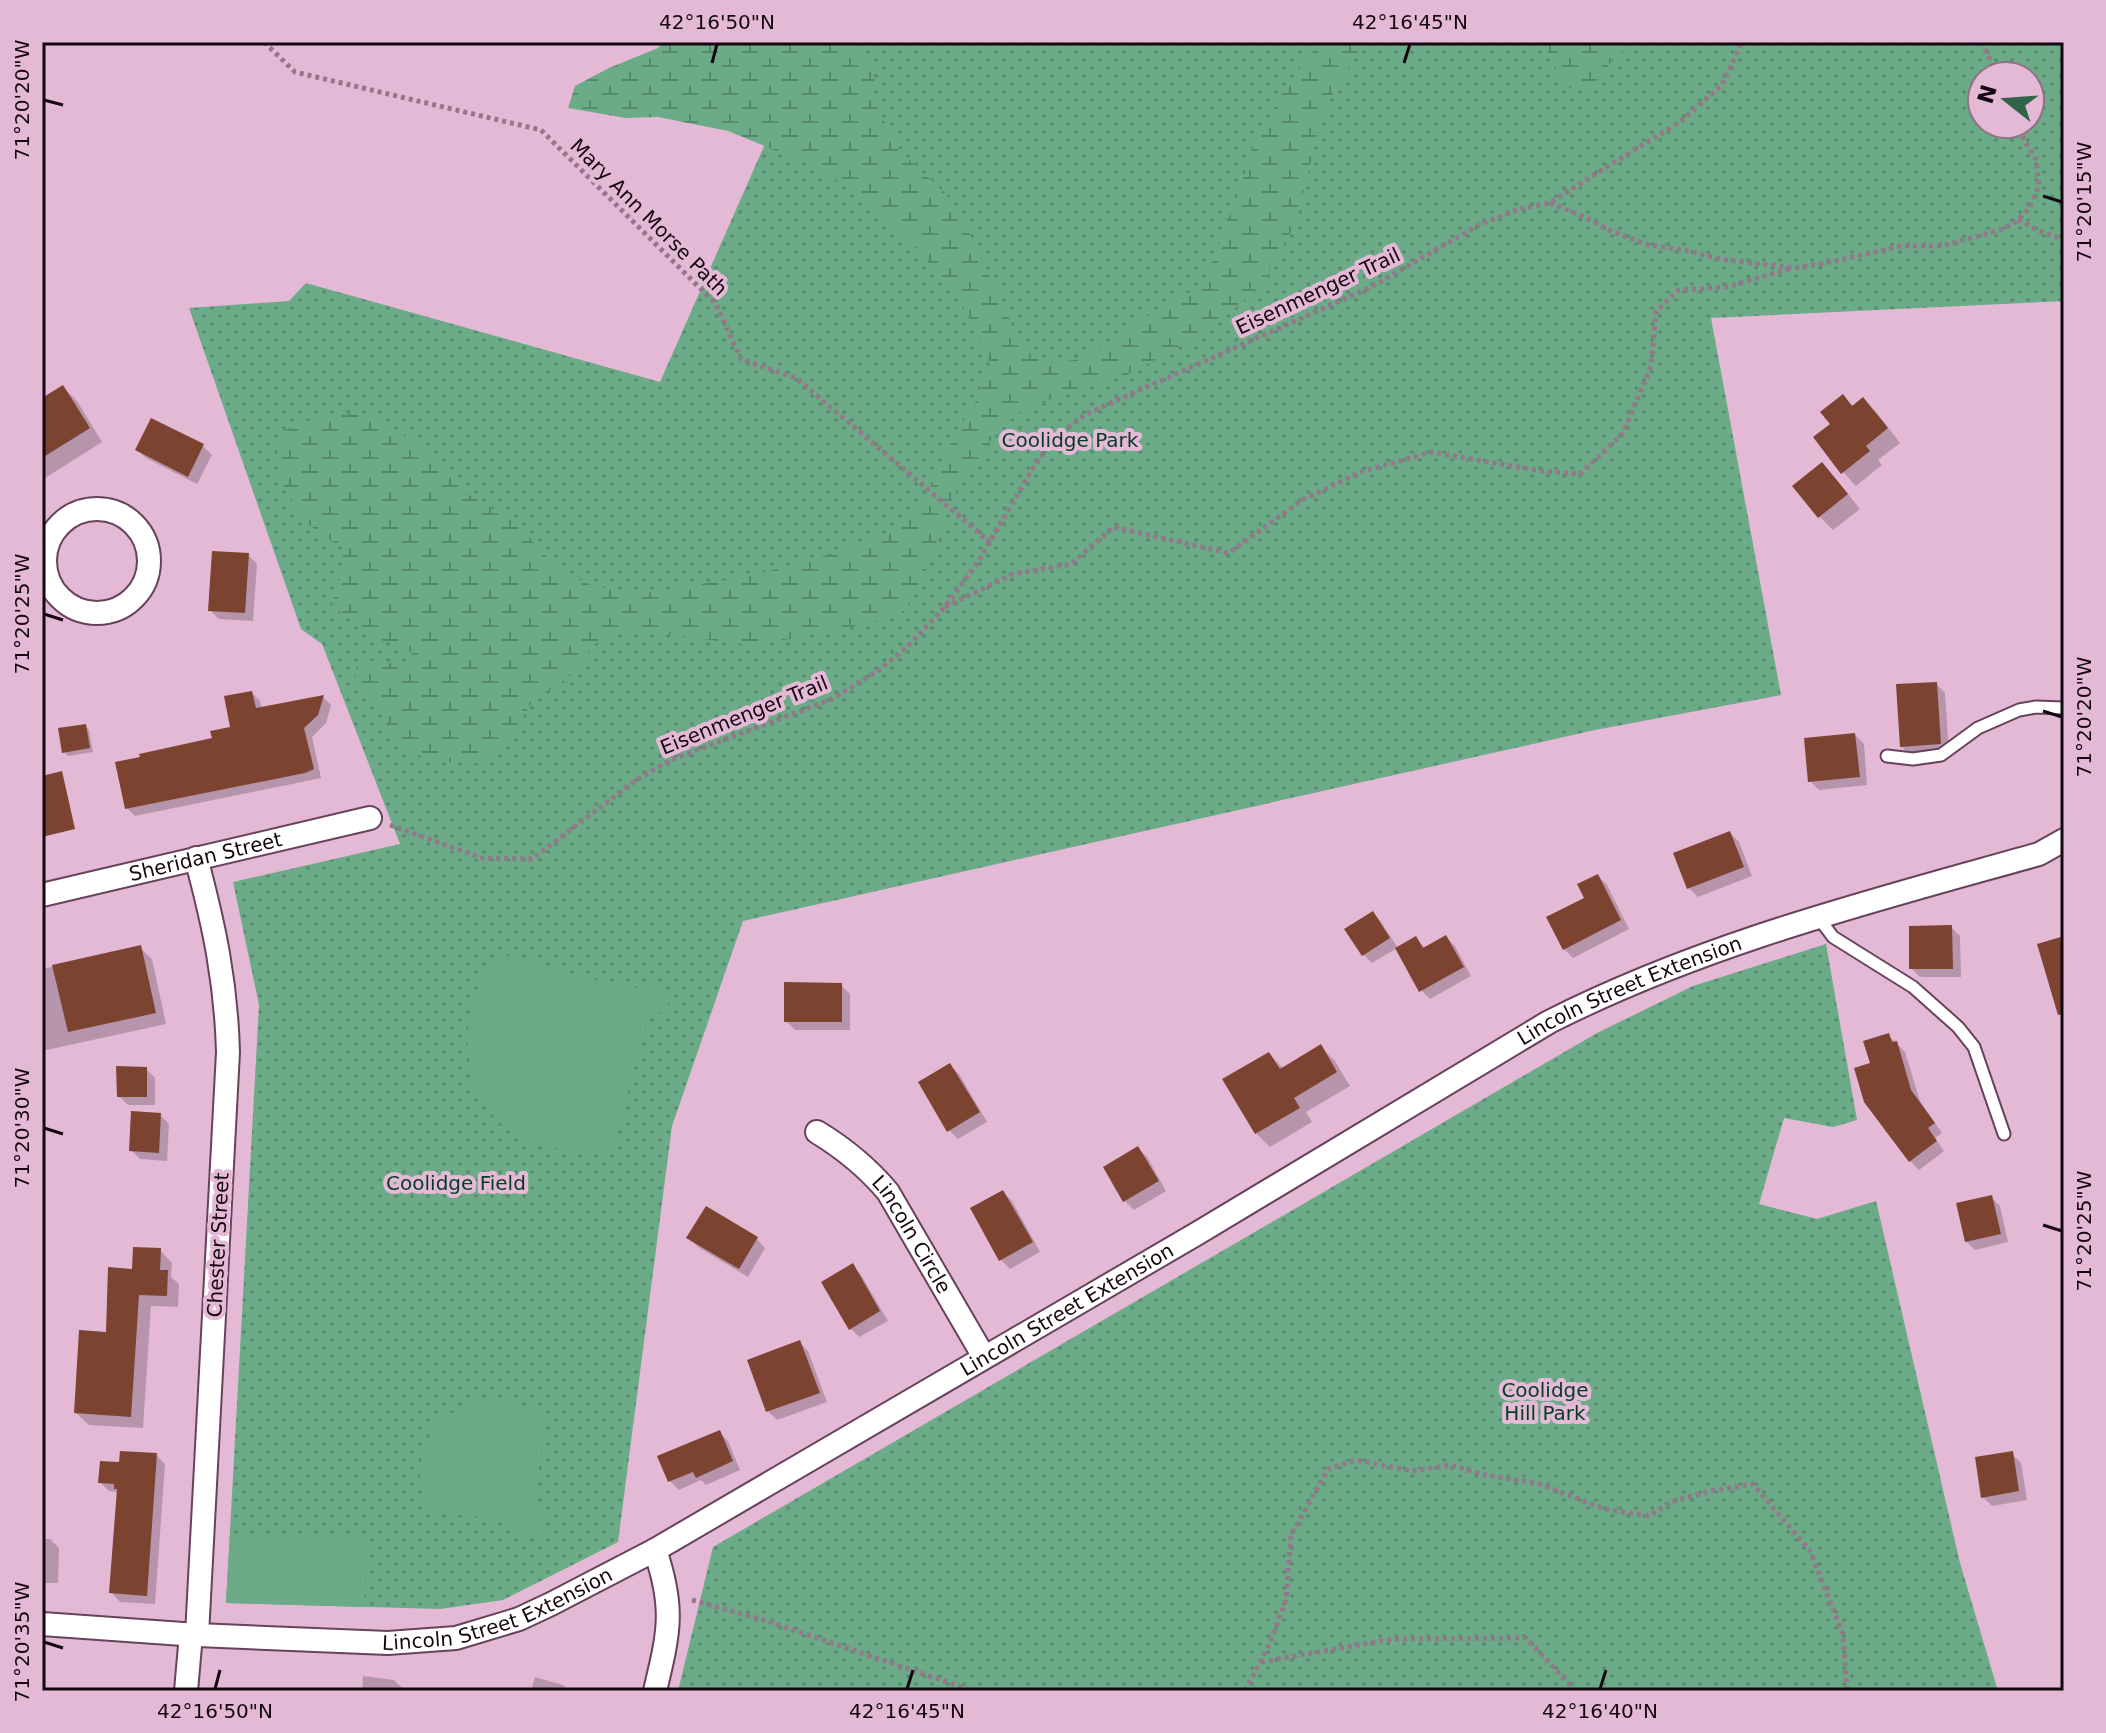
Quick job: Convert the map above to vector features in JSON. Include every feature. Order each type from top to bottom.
[{"type":"street","points":[[107,510],[123,516],[137,528],[145,541],[148,554],[146,580],[129,602],[116,610],[87,613],[70,607],[58,597],[47,579],[45,543],[64,520],[77,513],[107,510]]},
{"type":"street","name":"Sheridan Street","points":[[42,895],[370,818]]},
{"type":"street","name":"Lincoln Street Extension","points":[[42,1624],[194,1635],[388,1643],[456,1638],[519,1619],[655,1550],[1198,1233],[1549,1022],[1685,961],[1818,917],[2039,854],[2064,840]]},
{"type":"street","name":"Chester Street","points":[[186,1691],[194,1635],[228,1052],[222,970],[196,858]]},
{"type":"street","name":"Lincoln Circle","points":[[817,1132],[868,1169],[888,1192],[984,1357]]},
{"type":"street","points":[[655,1550],[668,1594],[669,1619],[655,1691]]},
{"type":"lane","points":[[1887,756],[1913,759],[1941,755],[1978,728],[2019,710],[2064,708]]},
{"type":"lane","points":[[1818,917],[1833,937],[1913,987],[1958,1027],[1974,1047],[2004,1134]]},
{"type":"path","name":"Mary Ann Morse Path","points":[[264,42],[295,72],[541,130],[716,304],[741,359],[796,378],[990,542]]},
{"type":"path","name":"Eisenmenger Trail","points":[[370,818],[482,858],[532,859],[636,780],[671,760],[832,699],[879,670],[907,647],[944,608],[979,560],[1054,438],[1086,414],[1369,288],[1479,225],[1516,210],[1549,203],[1681,121],[1722,85],[1742,42]]},
{"type":"path","points":[[1549,203],[1649,245],[1720,259],[1793,268],[1901,246],[1942,246],[2003,229],[2018,220],[2030,207],[2039,185],[2036,160],[2024,140]]},
{"type":"path","points":[[2018,220],[2064,239]]},
{"type":"path","name":"Eisenmenger Trail","points":[[944,608],[1013,574],[1071,564],[1113,527],[1229,553],[1302,500],[1363,471],[1432,452],[1541,471],[1580,474],[1623,433],[1651,366],[1656,311],[1679,290],[1726,287],[1793,268]]},
{"type":"path","points":[[1245,1691],[1270,1643],[1286,1600],[1291,1535],[1328,1469],[1356,1460],[1412,1471],[1451,1465],[1484,1475],[1537,1483],[1605,1509],[1649,1516],[1671,1502],[1753,1484],[1810,1551],[1843,1634],[1847,1691]]},
{"type":"path","points":[[668,1594],[767,1621],[974,1691]]},
{"type":"path","points":[[1260,1662],[1392,1639],[1526,1638],[1576,1691]]},
{"type":"green space","points":[[663,42],[858,42],[874,72],[875,105],[902,153],[960,210],[1006,309],[1019,345],[1045,364],[1081,359],[1165,305],[1203,285],[1252,149],[1289,81],[1321,42],[1366,42],[1322,114],[1297,221],[1260,287],[1210,330],[1129,374],[1053,398],[1017,414],[989,442],[955,493],[926,571],[904,613],[756,646],[618,628],[594,644],[560,687],[537,693],[504,749],[475,764],[428,761],[397,740],[383,709],[355,677],[358,659],[389,663],[418,662],[407,648],[380,640],[332,606],[344,549],[309,525],[285,491],[277,456],[279,433],[306,421],[352,413],[386,421],[437,463],[468,494],[515,522],[559,570],[591,585],[639,594],[745,577],[812,560],[886,535],[912,519],[935,481],[955,432],[973,408],[990,363],[962,304],[904,233],[825,171],[728,131],[658,117],[626,118],[568,108],[575,86],[658,48]]},
{"type":"green space","name":"Coolidge Park","points":[[810,42],[2064,42],[2064,301],[1711,318],[1781,695],[1595,730],[743,921],[672,1126],[618,1542],[503,1600],[440,1609],[226,1603],[259,1005],[233,882],[400,844],[322,644],[301,629],[189,308],[289,301],[306,283],[660,382]]},
{"type":"green space","points":[[1542,42],[1635,42],[1612,61],[1584,92],[1562,85]]},
{"type":"green space","name":"Coolidge Hill Park","points":[[1826,944],[1857,1120],[1833,1127],[1784,1118],[1759,1204],[1817,1219],[1876,1201],[1960,1563],[1998,1691],[678,1691],[713,1547],[1597,1033],[1693,986]]},
{"type":"green space","points":[[540,957],[545,966],[632,990],[644,984],[659,984],[672,997],[663,1011],[648,1017],[613,1149],[573,1150],[534,1144],[507,1129],[481,1100],[468,1055],[470,1014],[485,969],[497,959]]},
{"type":"green space","points":[[485,1399],[517,1404],[545,1420],[535,1502],[545,1517],[540,1535],[515,1534],[511,1521],[451,1516],[425,1507],[420,1469],[428,1438],[449,1414]]},
{"type":"green space","points":[[230,1534],[367,1536],[364,1607],[226,1603]]},
{"type":"building","points":[[63,385],[90,428],[42,458],[42,398]]},
{"type":"building","points":[[1843,394],[1852,406],[1863,397],[1888,428],[1866,446],[1870,451],[1841,474],[1813,437],[1830,424],[1820,412]]},
{"type":"building","points":[[151,418],[204,444],[188,477],[135,450]]},
{"type":"building","points":[[1822,462],[1848,494],[1818,518],[1792,486]]},
{"type":"building","points":[[212,551],[249,553],[245,613],[208,611]]},
{"type":"building","points":[[1937,682],[1941,744],[1900,747],[1896,684]]},
{"type":"building","points":[[252,691],[256,708],[324,695],[318,715],[304,728],[314,769],[125,809],[115,762],[212,738],[210,731],[230,727],[224,696]]},
{"type":"building","points":[[86,724],[90,748],[62,753],[58,728]]},
{"type":"building","points":[[1855,733],[1860,777],[1808,782],[1804,738]]},
{"type":"building","points":[[62,771],[75,829],[42,837],[42,776]]},
{"type":"building","points":[[1730,831],[1744,867],[1687,889],[1673,853]]},
{"type":"building","points":[[1598,874],[1621,920],[1563,950],[1546,917],[1584,898],[1577,884]]},
{"type":"building","points":[[1373,911],[1390,938],[1362,956],[1344,929]]},
{"type":"building","points":[[1952,925],[1953,969],[1909,969],[1909,926]]},
{"type":"building","points":[[1446,935],[1464,967],[1419,992],[1395,948],[1416,936],[1423,948]]},
{"type":"building","points":[[2064,936],[2064,1014],[2058,1015],[2037,944]]},
{"type":"building","points":[[141,945],[156,1013],[68,1032],[52,965]]},
{"type":"building","points":[[784,982],[842,983],[842,1022],[784,1022]]},
{"type":"building","points":[[1889,1033],[1892,1042],[1897,1041],[1911,1090],[1935,1123],[1928,1128],[1937,1141],[1909,1162],[1864,1102],[1854,1068],[1870,1063],[1863,1041]]},
{"type":"building","points":[[1321,1044],[1337,1072],[1294,1098],[1300,1108],[1255,1134],[1222,1079],[1269,1052],[1280,1069]]},
{"type":"building","points":[[950,1063],[980,1112],[947,1132],[918,1082]]},
{"type":"building","points":[[116,1066],[147,1067],[147,1097],[117,1097]]},
{"type":"building","points":[[131,1111],[161,1113],[159,1153],[129,1151]]},
{"type":"building","points":[[1138,1146],[1159,1181],[1123,1202],[1103,1167]]},
{"type":"building","points":[[1003,1190],[1033,1242],[999,1261],[970,1208]]},
{"type":"building","points":[[1992,1195],[2001,1234],[1965,1242],[1956,1203]]},
{"type":"building","points":[[706,1206],[758,1237],[739,1269],[686,1238]]},
{"type":"building","points":[[133,1247],[161,1248],[160,1270],[168,1270],[167,1296],[139,1295],[131,1417],[74,1413],[79,1330],[106,1332],[108,1267],[132,1269]]},
{"type":"building","points":[[853,1263],[880,1311],[849,1330],[821,1282]]},
{"type":"building","points":[[800,1340],[820,1393],[766,1412],[747,1360]]},
{"type":"building","points":[[720,1430],[733,1461],[696,1478],[693,1472],[668,1482],[657,1456]]},
{"type":"building","points":[[120,1451],[157,1453],[147,1596],[109,1593],[117,1489],[114,1489],[114,1484],[98,1483],[100,1461],[119,1462]]},
{"type":"building","points":[[2013,1451],[2019,1491],[1981,1498],[1975,1457]]},
{"type":"park label","name":"Coolidge Field","points":[[456,1183]]}]
